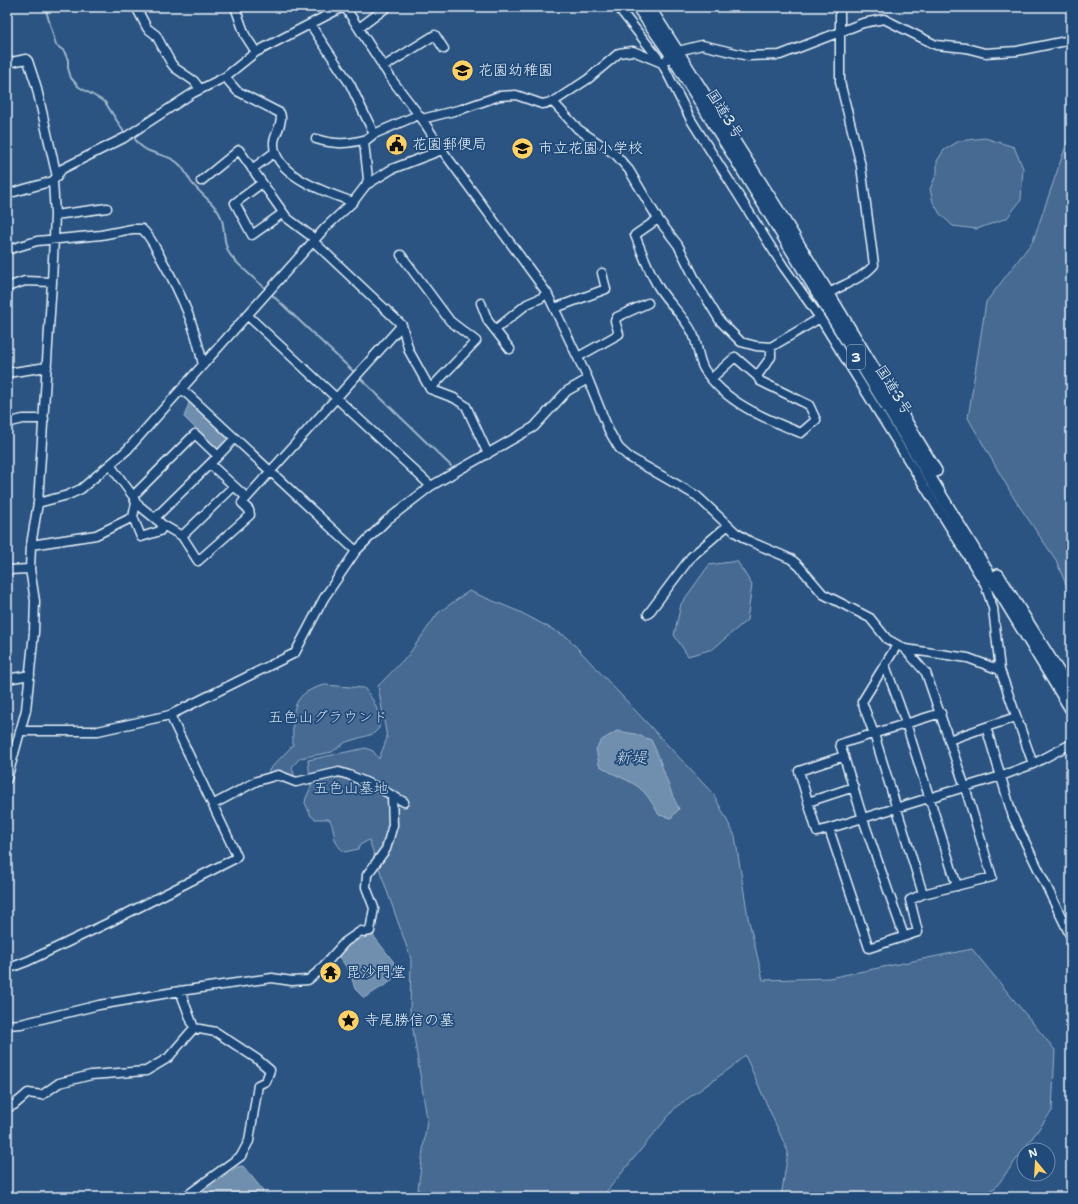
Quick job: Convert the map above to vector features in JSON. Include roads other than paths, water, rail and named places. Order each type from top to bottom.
[{"type":"highway","name":"国道3号","points":[[638,7],[675,54]]},
{"type":"highway","name":"国道3号","points":[[649,7],[675,54],[1071,692]]},
{"type":"highway","name":"国道3号","points":[[825,296],[1071,709]]},
{"type":"street","points":[[136,7],[147,28],[156,35],[171,63],[175,68],[194,81],[200,90]]},
{"type":"street","points":[[236,7],[244,35],[256,52]]},
{"type":"street","points":[[7,194],[55,179],[62,169],[124,138],[200,90],[225,77],[256,52],[344,7],[442,150],[547,293],[588,379],[608,431],[619,448],[629,458],[697,496],[717,514],[727,526],[749,541],[791,559],[799,566],[822,594],[870,618],[886,639],[905,649],[968,658],[1000,670]]},
{"type":"street","points":[[359,28],[387,7]]},
{"type":"street","points":[[618,7],[662,63],[691,120],[783,266],[820,318],[985,584],[993,608],[1000,670],[1033,764]]},
{"type":"street","points":[[812,306],[825,296],[870,270],[874,265],[861,166],[840,82],[840,7]]},
{"type":"street","points":[[662,63],[675,54],[702,45],[748,56],[780,55],[863,23],[884,19],[936,46],[966,48],[985,53],[1047,47],[1071,40]]},
{"type":"street","points":[[310,24],[350,84],[374,134]]},
{"type":"street","points":[[384,67],[435,35],[444,49]]},
{"type":"street","points":[[316,139],[332,144],[352,143],[367,139],[374,134],[420,117],[462,109],[499,96],[516,95],[542,104],[553,102],[588,79],[619,53],[633,51],[662,63]]},
{"type":"street","points":[[7,63],[21,59],[26,59],[28,61],[36,85],[55,179],[54,239],[44,419],[38,503],[31,545],[30,569],[35,601],[30,675],[26,710],[7,779]]},
{"type":"street","points":[[225,77],[237,91],[280,113],[281,119],[275,134],[275,152],[279,161],[290,172],[311,185],[353,202]]},
{"type":"street","points":[[553,102],[578,129],[616,155],[629,170],[658,219],[678,245],[697,282],[720,321],[741,342],[756,346],[770,346],[820,318]]},
{"type":"street","points":[[366,185],[368,178],[364,142],[367,139]]},
{"type":"street","points":[[201,181],[239,150],[287,218],[314,240],[402,325],[409,351],[430,388],[454,398],[466,406],[488,454]]},
{"type":"street","points":[[38,503],[68,495],[81,489],[127,450],[314,240],[353,202],[366,185],[392,169],[442,150]]},
{"type":"street","points":[[252,169],[275,152]]},
{"type":"street","points":[[262,183],[236,203],[252,235],[283,213]]},
{"type":"street","points":[[55,215],[107,208]]},
{"type":"street","points":[[658,219],[635,235],[646,263],[659,287],[693,334],[704,368],[712,378],[726,394],[749,409],[801,433],[816,420],[809,405],[760,382],[757,376],[734,357],[712,378]]},
{"type":"street","points":[[7,250],[37,241],[101,235],[132,229],[142,229],[168,270],[191,319],[203,365]]},
{"type":"street","points":[[401,255],[450,321],[476,341],[430,388]]},
{"type":"street","points":[[555,308],[606,289],[602,273]]},
{"type":"street","points":[[7,287],[25,281],[52,282]]},
{"type":"street","points":[[495,330],[527,304],[541,298],[547,293]]},
{"type":"street","points":[[481,303],[488,321],[510,348]]},
{"type":"street","points":[[578,357],[619,334],[615,321],[617,317],[648,303]]},
{"type":"street","points":[[247,315],[431,486]]},
{"type":"street","points":[[110,465],[135,500],[163,525],[182,536],[198,561],[250,515],[249,510],[242,503],[246,497],[402,325]]},
{"type":"street","points":[[757,376],[771,357],[770,346]]},
{"type":"street","points":[[7,372],[47,367]]},
{"type":"street","points":[[20,731],[98,731],[170,715],[294,652],[324,598],[356,552],[387,520],[431,486],[534,427],[567,391],[588,379]]},
{"type":"street","points":[[182,389],[356,552]]},
{"type":"street","points":[[7,423],[23,419],[44,419]]},
{"type":"street","points":[[163,525],[160,531],[141,537],[133,517],[135,500],[195,434],[218,456]]},
{"type":"street","points":[[155,518],[235,438]]},
{"type":"street","points":[[210,464],[246,497]]},
{"type":"street","points":[[182,536],[234,486]]},
{"type":"street","points":[[31,545],[96,535],[133,517]]},
{"type":"street","points":[[648,614],[691,556],[727,526]]},
{"type":"street","points":[[7,570],[30,569]]},
{"type":"street","points":[[897,645],[862,702],[874,734],[923,894]]},
{"type":"street","points":[[830,829],[869,948],[918,932],[910,900],[923,894],[992,877],[950,740],[926,673],[905,649]]},
{"type":"street","points":[[885,665],[906,723],[957,886]]},
{"type":"street","points":[[7,679],[30,675]]},
{"type":"street","points":[[904,936],[863,819],[840,744],[941,713]]},
{"type":"street","points":[[7,968],[28,961],[110,922],[234,859],[237,856],[214,804],[170,715]]},
{"type":"street","points":[[950,740],[1016,717]]},
{"type":"street","points":[[986,727],[1013,817],[1071,937]]},
{"type":"street","points":[[844,756],[799,771],[817,832],[1001,776],[1033,764],[1071,744]]},
{"type":"street","points":[[214,804],[257,781],[278,776],[296,782],[339,772],[349,775],[404,802]]},
{"type":"street","points":[[808,802],[854,787]]},
{"type":"street","points":[[7,1025],[21,1024],[98,1005],[180,991],[272,978],[292,981],[308,980],[319,971],[344,942],[361,931],[370,931],[374,908],[366,888],[367,875],[386,849],[393,825],[392,796]]},
{"type":"street","points":[[180,991],[194,1028]]},
{"type":"street","points":[[7,1108],[14,1105],[28,1093],[42,1095],[59,1083],[91,1075],[146,1071],[168,1058],[194,1028]]},
{"type":"street","points":[[185,1197],[241,1156],[249,1141],[258,1085],[266,1081],[270,1070],[257,1059],[216,1032],[194,1028]]},
{"type":"water","points":[[190,400],[231,437],[219,449],[216,449],[184,417]]},
{"type":"water","name":"新堤","points":[[617,731],[635,734],[651,740],[679,809],[671,818],[659,815],[649,798],[638,787],[599,765],[596,749],[602,740]]},
{"type":"water","points":[[372,934],[393,961],[397,973],[390,982],[364,998],[355,989],[350,972],[337,954],[347,945]]},
{"type":"water","points":[[243,1166],[262,1189],[264,1197],[196,1197],[237,1167]]},
{"type":"waterway","points":[[45,7],[56,45],[64,51],[68,60],[68,68],[71,78],[79,87],[105,102],[124,132]]},
{"type":"waterway","points":[[135,139],[145,149],[170,158],[181,166],[191,182],[217,209],[222,220],[226,245],[229,253],[241,267],[266,289]]},
{"type":"waterway","points":[[270,293],[355,373]]},
{"type":"waterway","points":[[358,376],[451,466]]},
{"type":"place","name":"花園幼稚園","points":[[463,70]]},
{"type":"place","name":"花園郵便局","points":[[397,144]]},
{"type":"place","name":"市立花園小学校","points":[[522,148]]},
{"type":"place","name":"毘沙門堂","points":[[331,972]]},
{"type":"place","name":"寺尾勝信の墓","points":[[349,1020]]},
{"type":"park label","name":"五色山グラウンド","points":[[328,717]]},
{"type":"park label","name":"五色山墓地","points":[[351,788]]}]
